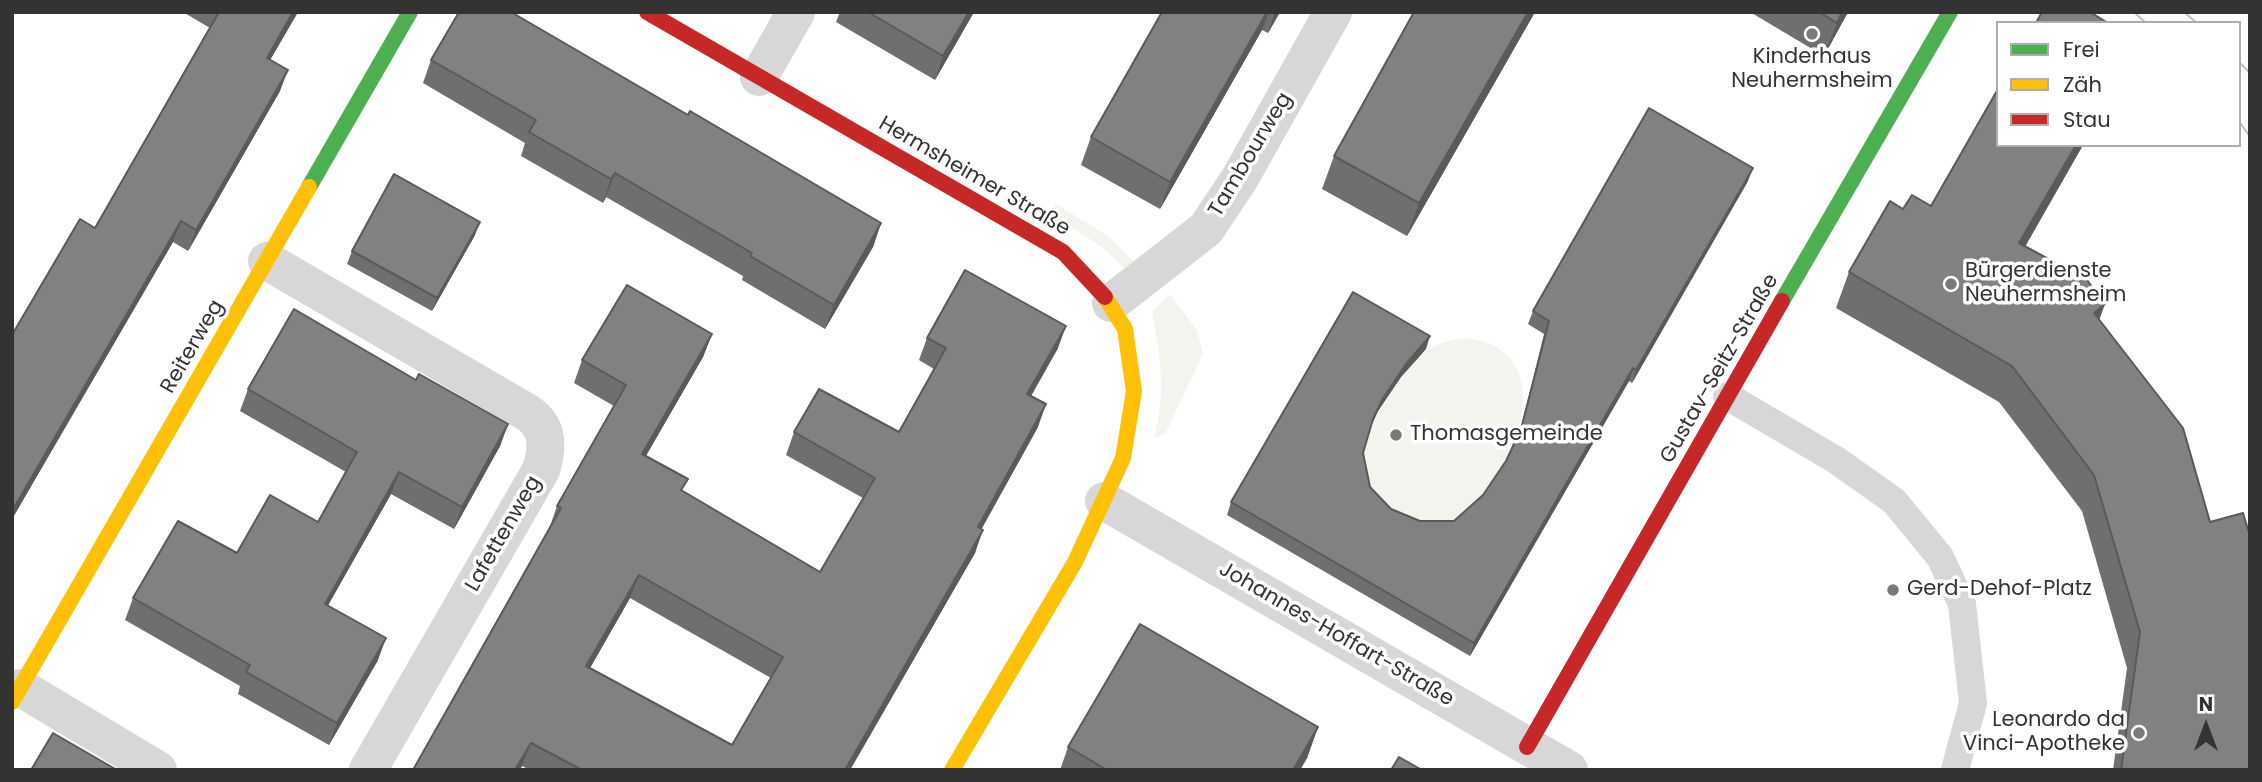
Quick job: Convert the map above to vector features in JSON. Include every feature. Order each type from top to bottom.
[{"type":"street","name":"Reiterweg","points":[[16,695],[410,12]]},
{"type":"street","name":"Hermsheimer Straße","points":[[647,12],[1063,252],[1111,303],[1125,328],[1134,391],[1123,458],[1075,562],[952,770]]},
{"type":"street","points":[[759,76],[796,12]]},
{"type":"street","name":"Tambourweg","points":[[1111,303],[1206,229],[1240,177],[1333,12]]},
{"type":"street","name":"Gustav-Seitz-Straße","points":[[1527,747],[1950,12]]},
{"type":"street","name":"Lafettenweg","points":[[267,261],[528,413],[536,418],[545,434],[541,470],[368,770]]},
{"type":"street","name":"Johannes-Hoffart-Straße","points":[[1104,501],[1569,770]]},
{"type":"street","points":[[16,695],[158,770]]},
{"type":"lane","points":[[1727,396],[1836,460],[1894,501],[1940,557],[1962,604],[1973,703],[1955,770]]},
{"type":"shaded area","points":[[1056,204],[1109,237],[1135,263],[1127,271],[1102,247],[1049,213]]},
{"type":"shaded area","points":[[1170,294],[1197,330],[1203,354],[1165,434],[1154,439],[1160,406],[1161,376],[1152,312]]},
{"type":"shaded area","points":[[1467,338],[1496,347],[1514,363],[1522,385],[1522,410],[1517,436],[1493,487],[1475,511],[1449,532],[1366,500],[1360,468],[1374,422],[1405,373],[1435,345]]},
{"type":"building","points":[[219,12],[293,12],[267,58],[288,70],[196,230],[181,221],[12,511],[12,335],[80,219],[95,228]]},
{"type":"building","points":[[459,12],[511,12],[688,115],[690,111],[881,223],[834,305],[750,256],[752,253],[615,173],[611,179],[529,132],[536,120],[431,60]]},
{"type":"building","points":[[868,12],[969,12],[943,56]]},
{"type":"building","points":[[1162,12],[1267,12],[1170,182],[1091,137]]},
{"type":"building","points":[[1414,12],[1528,12],[1419,203],[1334,156]]},
{"type":"building","points":[[1819,12],[1842,12],[1837,23]]},
{"type":"building","points":[[2042,12],[2090,12],[2105,21],[2037,21]]},
{"type":"building","points":[[1996,92],[1996,147],[2075,147],[2019,243],[2087,280],[2105,304],[2094,313],[2183,428],[2210,522],[2243,513],[2250,536],[2250,770],[2121,770],[2140,632],[2094,475],[2012,366],[1849,272],[1890,201],[1903,209],[1912,195],[1931,206]]},
{"type":"building","points":[[1649,108],[1753,168],[1636,370],[1633,368],[1474,643],[1231,502],[1353,292],[1430,336],[1406,364],[1383,398],[1373,419],[1363,453],[1370,487],[1391,509],[1420,521],[1454,521],[1483,495],[1506,461],[1521,429],[1549,321],[1533,311]]},
{"type":"building","points":[[394,174],[480,222],[437,298],[352,251]]},
{"type":"building","points":[[965,270],[1066,326],[1027,394],[1046,404],[978,527],[983,530],[845,770],[582,770],[531,743],[515,770],[413,770],[561,508],[557,506],[626,385],[582,360],[627,285],[712,334],[642,454],[688,479],[681,490],[820,572],[875,478],[794,432],[819,389],[899,432],[946,348],[927,338]],"holes":[[[639,575],[783,657],[732,745],[586,666]]]},
{"type":"building","points":[[294,309],[416,380],[419,374],[508,424],[462,507],[399,472],[325,604],[386,638],[337,723],[246,672],[250,665],[133,598],[178,521],[237,553],[270,495],[318,522],[357,452],[248,389]]},
{"type":"building","points":[[1140,624],[1318,727],[1293,770],[1107,770],[1068,747]]},
{"type":"building","points":[[53,733],[117,770],[31,770]]},
{"type":"building","points":[[1399,757],[1422,770],[1391,770]]},
{"type":"tram line","points":[[2134,12],[2144,21]]},
{"type":"tram line","points":[[2184,12],[2195,21]]},
{"type":"tram line","points":[[2241,64],[2250,73]]},
{"type":"tram line","points":[[2241,124],[2250,137]]},
{"type":"traffic: fast","points":[[309,187],[410,12]]},
{"type":"traffic: fast","points":[[1782,301],[1950,12]]},
{"type":"traffic: slow","points":[[12,702],[309,187]]},
{"type":"traffic: slow","points":[[952,770],[1075,562],[1123,458],[1134,391],[1125,329],[1105,297]]},
{"type":"traffic: jam","points":[[647,12],[1063,252],[1105,297]]},
{"type":"traffic: jam","points":[[1527,747],[1782,301]]},
{"type":"place","name":"Kinderhaus Neuhermsheim","points":[[1812,34]]},
{"type":"place","name":"Bürgerdienste Neuhermsheim","points":[[1951,284]]},
{"type":"place","name":"Thomasgemeinde","points":[[1396,435]]},
{"type":"place","name":"Gerd-Dehof-Platz","points":[[1893,590]]},
{"type":"place","name":"Leonardo da Vinci-Apotheke","points":[[2139,733]]}]
